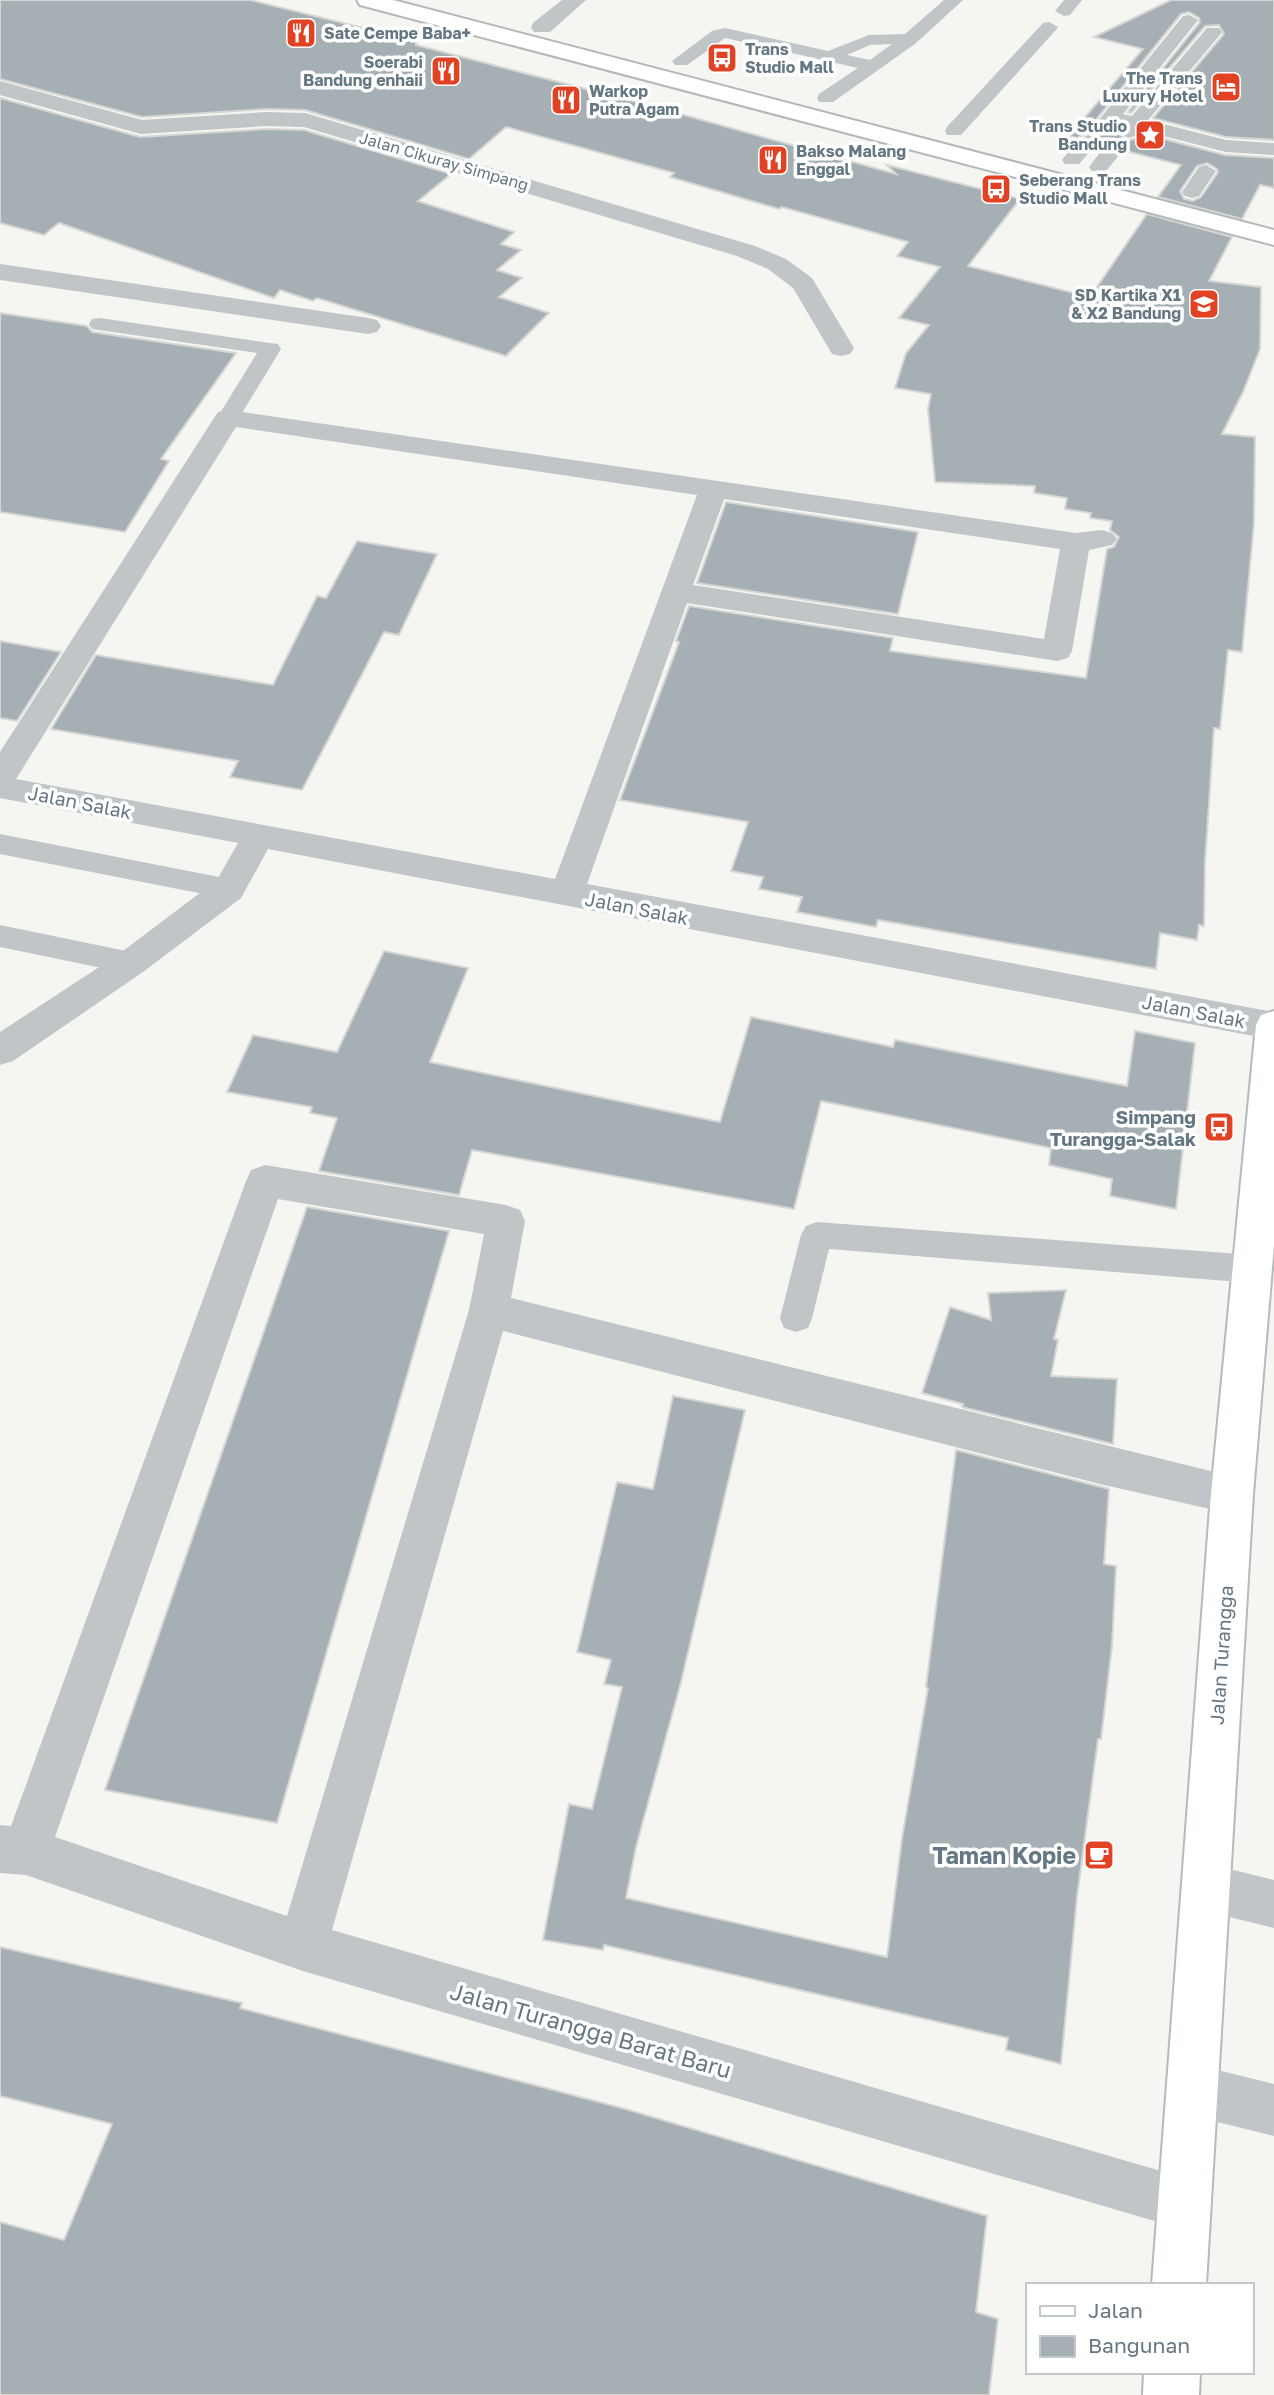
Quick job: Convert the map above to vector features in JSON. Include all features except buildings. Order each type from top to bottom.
[{"type":"main road","points":[[368,0],[1274,238]]},
{"type":"main road","points":[[436,0],[993,141]]},
{"type":"main road","points":[[1046,154],[1126,174]]},
{"type":"main road","points":[[1166,185],[1204,195]]},
{"type":"main road","name":"Jalan Turangga","points":[[1179,2283],[1232,1493],[1274,1026]]},
{"type":"main road","points":[[1171,2395],[1172,2374]]},
{"type":"street","points":[[542,27],[575,0]]},
{"type":"street","name":"Jalan Cikuray Simpang","points":[[0,88],[141,127],[277,118],[305,120],[746,251],[777,264],[803,283],[841,348]]},
{"type":"street","points":[[0,272],[368,326]]},
{"type":"street","points":[[0,778],[228,418],[1089,541],[1057,651],[676,592]]},
{"type":"street","points":[[566,895],[713,489]]},
{"type":"street","name":"Jalan Salak","points":[[0,787],[1274,1026]]},
{"type":"street","points":[[0,1051],[131,963],[229,889],[258,837]]},
{"type":"street","points":[[13,1850],[265,1181],[506,1221],[489,1310],[303,1946]]},
{"type":"street","points":[[489,1310],[1100,1465],[1232,1493]]},
{"type":"street","name":"Jalan Turangga Barat Baru","points":[[13,1850],[303,1946],[1185,2204]]},
{"type":"street","points":[[1205,1887],[1274,1904]]},
{"type":"street","points":[[1193,2090],[1274,2110]]},
{"type":"lane","points":[[826,98],[909,40],[954,0]]},
{"type":"lane","points":[[1189,20],[1108,121],[1222,150],[1274,149]]},
{"type":"lane","points":[[954,131],[1049,27]]},
{"type":"lane","points":[[1133,128],[1213,32]]},
{"type":"lane","points":[[681,61],[718,34],[725,33],[873,66]]},
{"type":"lane","points":[[832,56],[853,43],[886,37],[909,40]]},
{"type":"lane","points":[[1072,160],[1089,141]]},
{"type":"lane","points":[[1099,167],[1115,148]]},
{"type":"lane","points":[[1204,195],[1206,171]]},
{"type":"lane","points":[[100,324],[270,349],[228,418]]},
{"type":"lane","points":[[0,844],[229,889]]},
{"type":"lane","points":[[0,936],[131,963]]},
{"type":"lane","points":[[796,1318],[817,1235],[1252,1269]]},
{"type":"place","name":"Sate Cempe Baba+","points":[[301,33]]},
{"type":"place","name":"Trans Studio Mall","points":[[722,58]]},
{"type":"place","name":"Soerabi Bandung enhaii","points":[[446,71]]},
{"type":"place","name":"The Trans Luxury Hotel","points":[[1226,87]]},
{"type":"place","name":"Warkop Putra Agam","points":[[566,100]]},
{"type":"place","name":"Trans Studio Bandung","points":[[1150,135]]},
{"type":"place","name":"Bakso Malang Enggal","points":[[773,160]]},
{"type":"place","name":"Seberang Trans Studio Mall","points":[[996,189]]},
{"type":"place","name":"SD Kartika X1 & X2 Bandung","points":[[1204,304]]},
{"type":"place","name":"Simpang Turangga-Salak","points":[[1219,1127]]},
{"type":"place","name":"Taman Kopie","points":[[1099,1855]]}]
